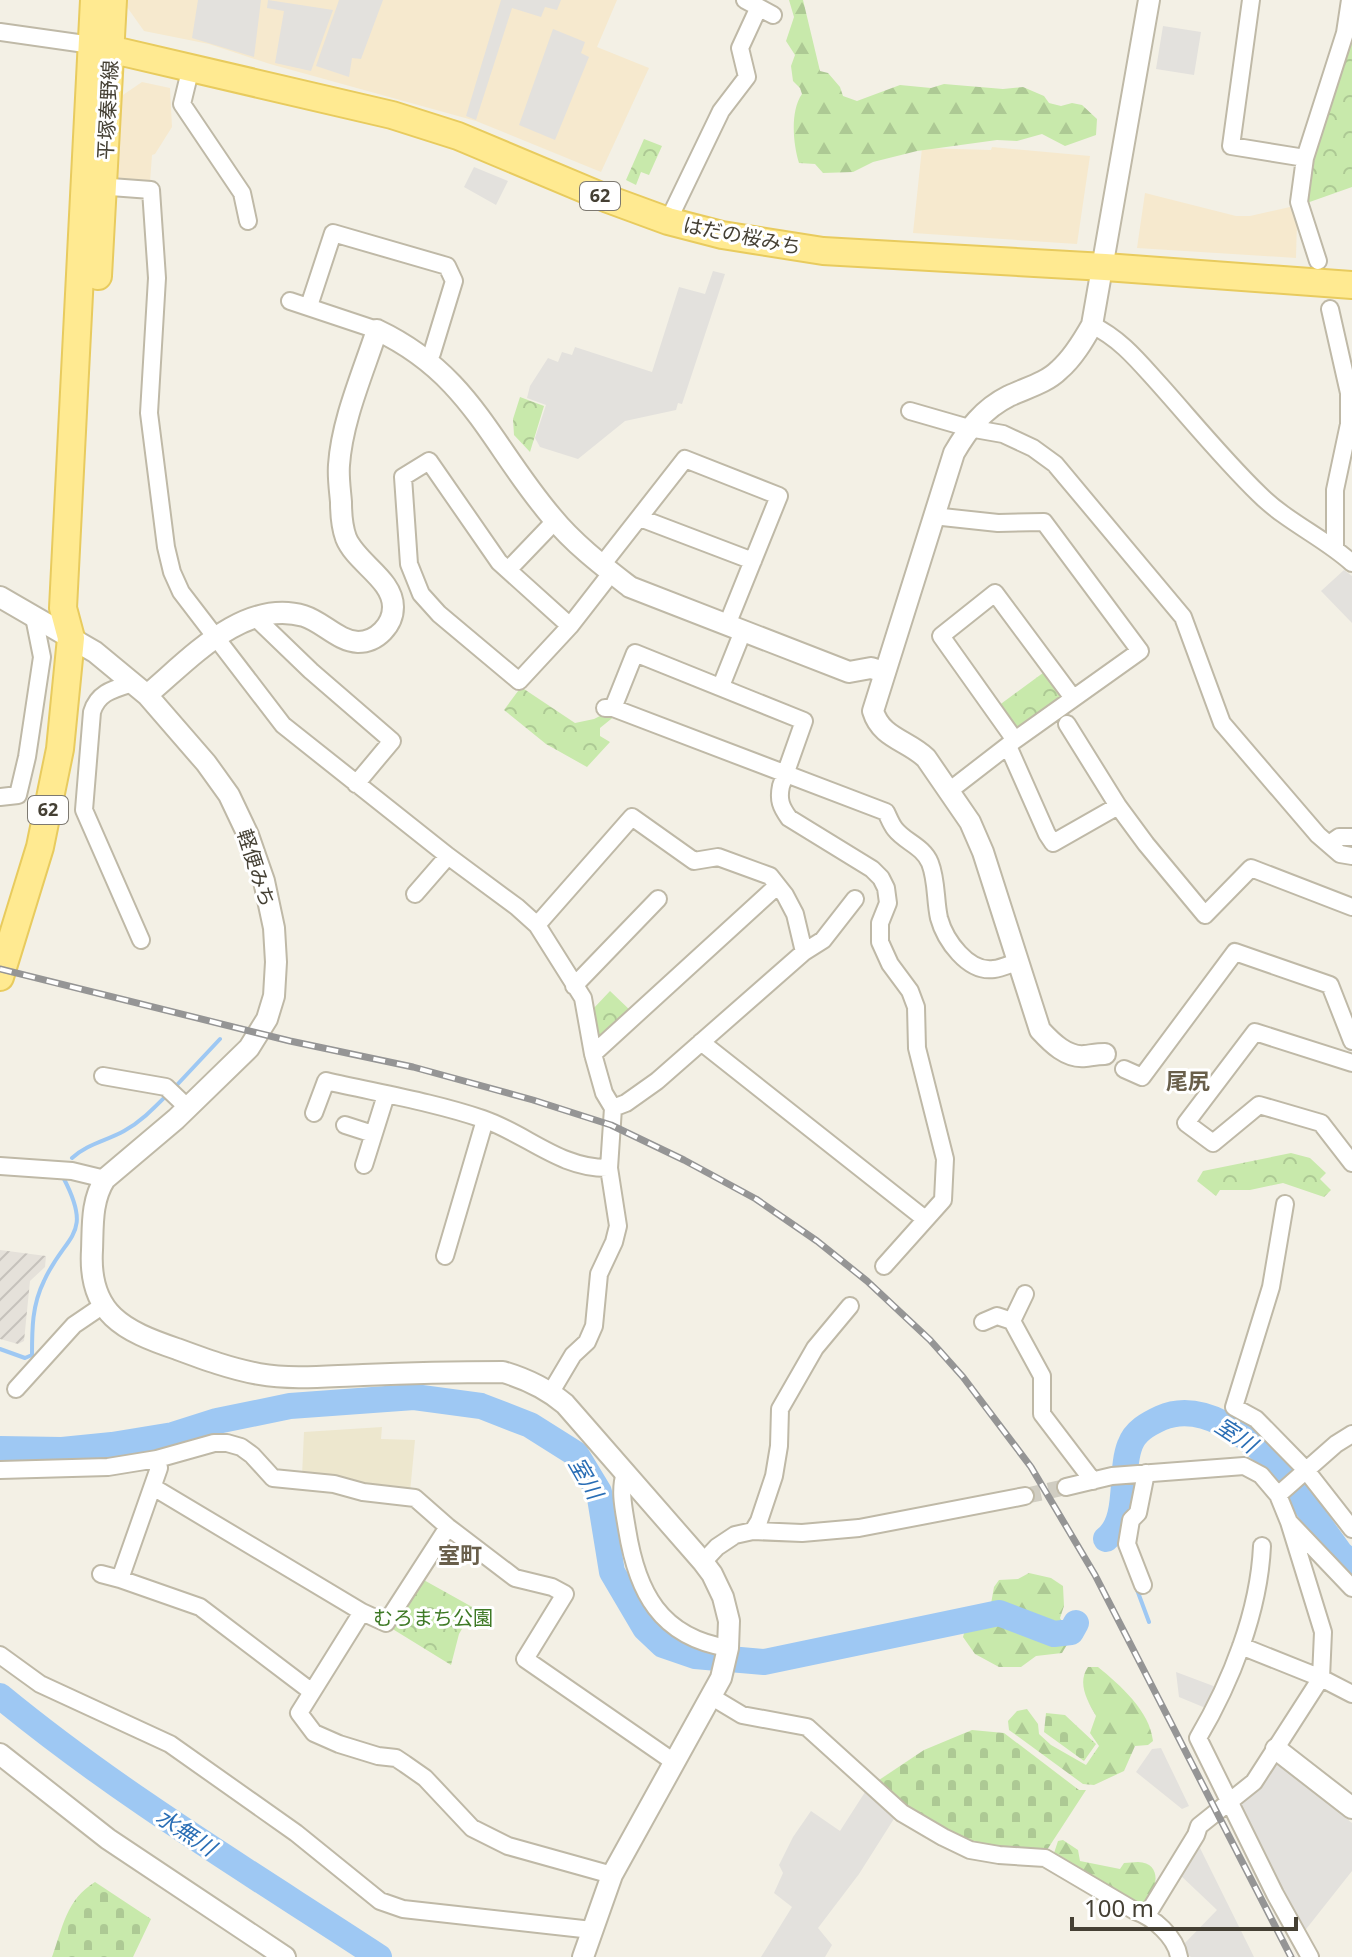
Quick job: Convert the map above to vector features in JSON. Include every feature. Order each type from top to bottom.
[{"type":"main road","points":[[94,0],[102,47]]},
{"type":"main road","points":[[102,47],[113,0]]},
{"type":"main road","name":"はだの桜みち","points":[[102,47],[392,115],[458,136],[668,221],[722,235],[823,251],[1352,285]]},
{"type":"main road","name":"平塚秦野線","points":[[0,977],[40,847],[60,749],[71,638],[80,617],[94,186],[102,47]]},
{"type":"street","points":[[1105,1054],[1082,1057],[1057,1048],[1040,1030],[983,852],[970,822],[926,758],[916,749],[891,737],[880,727],[873,711],[954,453],[969,428],[984,412],[1006,397],[1048,379],[1059,370],[1080,346],[1092,325],[1105,267],[1149,0]]},
{"type":"street","points":[[1251,0],[1231,146],[1305,158]]},
{"type":"street","points":[[1318,261],[1300,208],[1305,158],[1348,34],[1350,0]]},
{"type":"street","points":[[668,221],[721,111],[747,77],[740,48],[759,8]]},
{"type":"street","points":[[0,32],[102,47]]},
{"type":"street","points":[[191,67],[182,104],[242,193],[248,221]]},
{"type":"street","points":[[94,186],[151,190],[157,278],[149,413],[166,547],[181,592],[194,613],[217,638],[283,725],[537,925],[583,998],[593,1054],[604,1093],[613,1108],[609,1168],[618,1226],[599,1274],[594,1326],[587,1342],[573,1355],[551,1392]]},
{"type":"street","points":[[309,306],[333,233],[447,266],[454,281],[432,353],[427,360]]},
{"type":"street","points":[[290,301],[377,330],[412,348],[427,360],[469,400],[555,521],[604,573],[630,587],[737,623],[849,672],[871,668],[884,672]]},
{"type":"street","points":[[1330,309],[1349,393],[1349,424],[1335,490],[1335,548]]},
{"type":"street","points":[[1092,325],[1107,332],[1135,357],[1260,496],[1352,563]]},
{"type":"street","points":[[141,940],[84,810],[95,702],[103,693],[140,689],[234,626],[270,613],[302,615],[357,642],[371,640],[391,621],[393,606],[390,591],[353,550],[345,536],[339,467],[343,440],[377,330]]},
{"type":"street","points":[[910,411],[1003,434],[1033,448],[1055,464],[1183,617],[1222,723],[1301,817],[1340,854],[1352,856]]},
{"type":"street","points":[[570,626],[499,562],[429,461],[403,477],[409,564],[421,594],[439,614],[519,681],[570,626],[640,518],[685,459],[779,496],[753,561],[721,686]]},
{"type":"street","points":[[933,516],[998,523],[1044,522],[1140,651],[949,791]]},
{"type":"street","points":[[640,518],[753,561]]},
{"type":"street","points":[[508,570],[555,521]]},
{"type":"street","points":[[1073,698],[995,593],[941,636],[1012,743],[1053,843],[1118,806]]},
{"type":"street","name":"軽便みち","points":[[0,597],[95,652],[140,689],[229,795],[248,835],[264,881],[274,928],[274,996],[267,1019],[249,1048],[177,1097],[105,1179]]},
{"type":"street","points":[[0,797],[18,795],[27,757],[42,657],[34,617]]},
{"type":"street","points":[[256,618],[288,651],[392,741],[356,784]]},
{"type":"street","points":[[884,1266],[942,1202],[945,1159],[917,1048],[916,1007],[910,991],[890,964],[880,942],[880,923],[888,903],[886,888],[872,869],[789,818],[782,808],[779,796],[785,775],[804,721],[635,653],[608,708],[785,775],[886,812],[896,830],[915,843],[929,861],[945,934],[960,954],[978,969],[993,970],[1017,962]]},
{"type":"street","points":[[1067,724],[1118,806],[1205,915],[1251,868],[1352,907]]},
{"type":"street","points":[[537,925],[632,817],[694,861],[718,857],[770,876],[795,914],[804,952]]},
{"type":"street","points":[[1329,844],[1339,837],[1352,837]]},
{"type":"street","points":[[415,894],[448,856]]},
{"type":"street","points":[[593,1054],[777,886]]},
{"type":"street","points":[[574,986],[658,899]]},
{"type":"street","points":[[613,1108],[626,1103],[657,1081],[804,952],[823,940],[855,899]]},
{"type":"street","points":[[1124,1069],[1142,1077],[1235,952],[1330,985],[1352,1042],[1348,1062],[1255,1032],[1186,1123],[1213,1143],[1259,1105],[1321,1123],[1352,1163]]},
{"type":"street","points":[[701,1042],[925,1219]]},
{"type":"street","points":[[103,1076],[177,1097]]},
{"type":"street","points":[[314,1113],[326,1081],[485,1120],[568,1163],[609,1168]]},
{"type":"street","points":[[364,1165],[386,1095]]},
{"type":"street","points":[[445,1256],[485,1120]]},
{"type":"street","points":[[345,1125],[373,1134]]},
{"type":"street","points":[[0,1166],[72,1171],[105,1179],[95,1202],[91,1267],[96,1293],[102,1306],[118,1323],[138,1335],[223,1365],[261,1374],[304,1377],[503,1372],[529,1379],[565,1404],[712,1574],[723,1597],[729,1621],[728,1649],[721,1678],[612,1875],[583,1957]]},
{"type":"street","points":[[1285,1204],[1271,1287],[1234,1407],[1256,1419],[1352,1529]]},
{"type":"street","points":[[1012,1321],[1025,1294]]},
{"type":"street","points":[[16,1389],[74,1325],[102,1306]]},
{"type":"street","points":[[753,1531],[774,1476],[780,1409],[815,1348],[850,1306]]},
{"type":"street","points":[[983,1322],[997,1316],[1012,1321],[1042,1376],[1042,1414],[1093,1481]]},
{"type":"street","points":[[1278,1495],[1352,1434]]},
{"type":"street","points":[[0,1470],[95,1468],[157,1459],[214,1443],[227,1443],[241,1447],[252,1455],[273,1478],[334,1484],[363,1492],[415,1498],[515,1578],[552,1587],[565,1594],[525,1659],[674,1762]]},
{"type":"street","points":[[120,1579],[159,1468],[157,1459]]},
{"type":"street","points":[[1066,1487],[1112,1476],[1244,1466],[1261,1475],[1278,1495],[1289,1522],[1323,1632],[1321,1678],[1254,1782],[1199,1826],[1147,1915]]},
{"type":"street","points":[[625,1473],[621,1488],[632,1557],[641,1587],[650,1601],[686,1635],[708,1645],[728,1649]]},
{"type":"street","points":[[1142,1474],[1138,1513],[1131,1520],[1127,1544],[1143,1585]]},
{"type":"street","points":[[153,1487],[362,1612],[386,1623],[448,1527]]},
{"type":"street","points":[[703,1562],[726,1540],[753,1531],[802,1533],[859,1528],[1025,1496]]},
{"type":"street","points":[[1289,1522],[1352,1588]]},
{"type":"street","points":[[1262,1546],[1261,1571],[1241,1646],[1213,1713],[1198,1738],[1310,1957]]},
{"type":"street","points":[[101,1574],[200,1607],[312,1692]]},
{"type":"street","points":[[362,1612],[299,1713],[314,1733],[378,1756],[396,1758],[425,1778],[472,1828],[508,1846],[612,1875]]},
{"type":"street","points":[[1241,1646],[1352,1694]]},
{"type":"street","points":[[0,1655],[40,1684],[170,1744],[296,1833],[380,1901],[403,1909],[592,1930]]},
{"type":"street","points":[[712,1697],[742,1715],[807,1727],[902,1813],[943,1837],[970,1850],[1045,1858],[1147,1915],[1173,1942],[1179,1957]]},
{"type":"street","points":[[1276,1749],[1352,1808]]},
{"type":"street","points":[[0,1754],[108,1839],[285,1957]]},
{"type":"shaded area","points":[[127,0],[617,0],[597,47],[649,68],[601,172],[476,121],[209,44],[144,31],[127,7]]},
{"type":"shaded area","points":[[198,0],[261,0],[254,57],[192,38]]},
{"type":"shaded area","points":[[268,0],[333,10],[311,71],[275,63],[284,11],[267,8]]},
{"type":"shaded area","points":[[339,0],[383,0],[361,59],[352,58],[349,77],[316,66]]},
{"type":"shaded area","points":[[501,0],[561,0],[557,10],[545,7],[541,17],[512,8],[476,120],[466,116]]},
{"type":"shaded area","points":[[1163,26],[1201,32],[1194,75],[1156,69]]},
{"type":"shaded area","points":[[553,29],[585,42],[581,53],[589,57],[555,140],[519,125]]},
{"type":"shaded area","points":[[142,82],[170,88],[172,127],[152,155],[150,182],[117,181],[120,97]]},
{"type":"shaded area","points":[[992,147],[1090,156],[1077,244],[913,233],[922,148],[991,150]]},
{"type":"shaded area","points":[[474,167],[508,181],[496,205],[464,187]]},
{"type":"shaded area","points":[[1145,193],[1236,216],[1290,207],[1297,221],[1296,258],[1137,248]]},
{"type":"shaded area","points":[[713,271],[725,274],[682,404],[678,403],[676,410],[625,421],[578,459],[540,447],[535,438],[546,405],[527,398],[530,386],[548,358],[558,362],[562,352],[572,355],[575,347],[652,372],[679,287],[705,294]]},
{"type":"shaded area","points":[[1344,570],[1352,576],[1352,623],[1321,591]]},
{"type":"shaded area","points":[[0,1250],[46,1256],[45,1267],[30,1281],[24,1341],[18,1344],[0,1339]]},
{"type":"shaded area","points":[[382,1427],[381,1439],[415,1440],[410,1492],[302,1476],[304,1432]]},
{"type":"shaded area","points":[[1176,1672],[1216,1687],[1208,1709],[1179,1697]]},
{"type":"shaded area","points":[[1161,1748],[1189,1806],[1182,1809],[1136,1772],[1152,1749]]},
{"type":"shaded area","points":[[1278,1764],[1352,1823],[1352,1871],[1303,1933],[1238,1803],[1271,1765]]},
{"type":"shaded area","points":[[867,1789],[897,1814],[859,1874],[818,1928],[832,1945],[825,1957],[761,1957],[792,1907],[774,1893],[783,1873],[779,1865],[793,1837],[811,1811],[840,1831]]},
{"type":"shaded area","points":[[1200,1848],[1254,1957],[1191,1957],[1185,1954],[1183,1945],[1217,1910],[1178,1873]]},
{"type":"green space","points":[[789,0],[803,0],[820,71],[828,73],[840,87],[843,96],[857,101],[900,85],[931,88],[944,84],[1003,89],[1023,87],[1044,96],[1049,103],[1082,105],[1097,119],[1096,135],[1065,146],[1042,134],[1017,141],[997,140],[917,151],[873,162],[853,172],[823,173],[815,164],[799,163],[794,128],[796,109],[802,94],[793,81],[791,66],[795,55],[786,41],[794,17]]},
{"type":"green space","points":[[1352,42],[1352,187],[1304,204],[1310,160],[1348,45]]},
{"type":"green space","points":[[644,139],[662,146],[649,175],[641,172],[636,185],[626,180]]},
{"type":"green space","points":[[520,397],[544,406],[530,452],[514,435],[513,419]]},
{"type":"green space","points":[[1047,670],[1062,692],[1061,699],[1020,729],[1013,729],[998,706]]},
{"type":"green space","points":[[521,687],[575,723],[608,712],[616,715],[600,728],[600,736],[610,742],[587,767],[546,744],[504,710]]},
{"type":"green space","points":[[610,991],[632,1012],[604,1039],[596,1038],[597,1022],[593,1009]]},
{"type":"green space","points":[[1291,1153],[1310,1158],[1326,1173],[1320,1179],[1331,1190],[1324,1197],[1283,1183],[1250,1190],[1220,1190],[1216,1196],[1197,1181],[1203,1171]]},
{"type":"green space","points":[[1029,1573],[1051,1578],[1063,1586],[1064,1606],[1060,1618],[1068,1643],[1062,1653],[1036,1656],[1021,1667],[999,1667],[975,1654],[963,1637],[967,1622],[989,1615],[994,1587],[999,1580],[1018,1579]]},
{"type":"green space","name":"むろまち公園","points":[[422,1579],[474,1608],[459,1634],[451,1665],[391,1628]]},
{"type":"green space","points":[[1088,1667],[1098,1667],[1133,1700],[1146,1719],[1153,1741],[1148,1745],[1135,1746],[1124,1771],[1094,1785],[1083,1784],[1009,1730],[1008,1721],[1017,1711],[1027,1709],[1038,1724],[1039,1734],[1051,1745],[1086,1765],[1099,1746],[1090,1733],[1096,1716],[1083,1685]]},
{"type":"green space","points":[[1046,1713],[1065,1715],[1096,1744],[1084,1761],[1044,1732]]},
{"type":"green space","points":[[972,1730],[1004,1733],[1079,1790],[1086,1790],[1045,1853],[978,1847],[908,1812],[876,1782],[924,1750]]},
{"type":"green space","points":[[1063,1840],[1078,1850],[1080,1861],[1120,1869],[1124,1863],[1147,1864],[1156,1880],[1151,1895],[1140,1908],[1056,1861],[1054,1853],[1058,1841]]},
{"type":"green space","points":[[95,1882],[151,1919],[133,1957],[52,1957],[72,1906]]},
{"type":"waterway","points":[[175,1087],[220,1039]]},
{"type":"waterway","points":[[72,1158],[131,1127],[169,1093]]},
{"type":"waterway","points":[[0,1349],[25,1358],[32,1355],[34,1317],[40,1290],[76,1224],[73,1198],[64,1179]]},
{"type":"waterway","name":"室川","points":[[0,1449],[62,1450],[112,1445],[173,1435],[217,1421],[290,1406],[414,1397],[481,1406],[530,1425],[576,1454],[599,1492],[612,1572],[645,1628],[663,1645],[695,1656],[764,1662],[999,1613],[1054,1634],[1071,1632],[1076,1623]]},
{"type":"waterway","name":"室川","points":[[1106,1539],[1119,1520],[1127,1456],[1135,1436],[1161,1418],[1192,1414],[1208,1417],[1238,1432],[1264,1453],[1281,1470],[1340,1553],[1352,1564]]},
{"type":"waterway","points":[[1116,1531],[1121,1544]]},
{"type":"waterway","points":[[1136,1587],[1149,1622]]},
{"type":"waterway","name":"水無川","points":[[0,1696],[138,1800],[379,1957]]},
{"type":"tunnel","points":[[1025,1496],[1066,1487]]},
{"type":"railway","points":[[0,969],[290,1041],[413,1067],[611,1125],[756,1199],[817,1241],[867,1281],[930,1340],[963,1377],[1031,1467],[1095,1575],[1291,1957]]},
{"type":"district","name":"尾尻","points":[[1188,1081]]},
{"type":"district","name":"室町","points":[[460,1555]]}]
